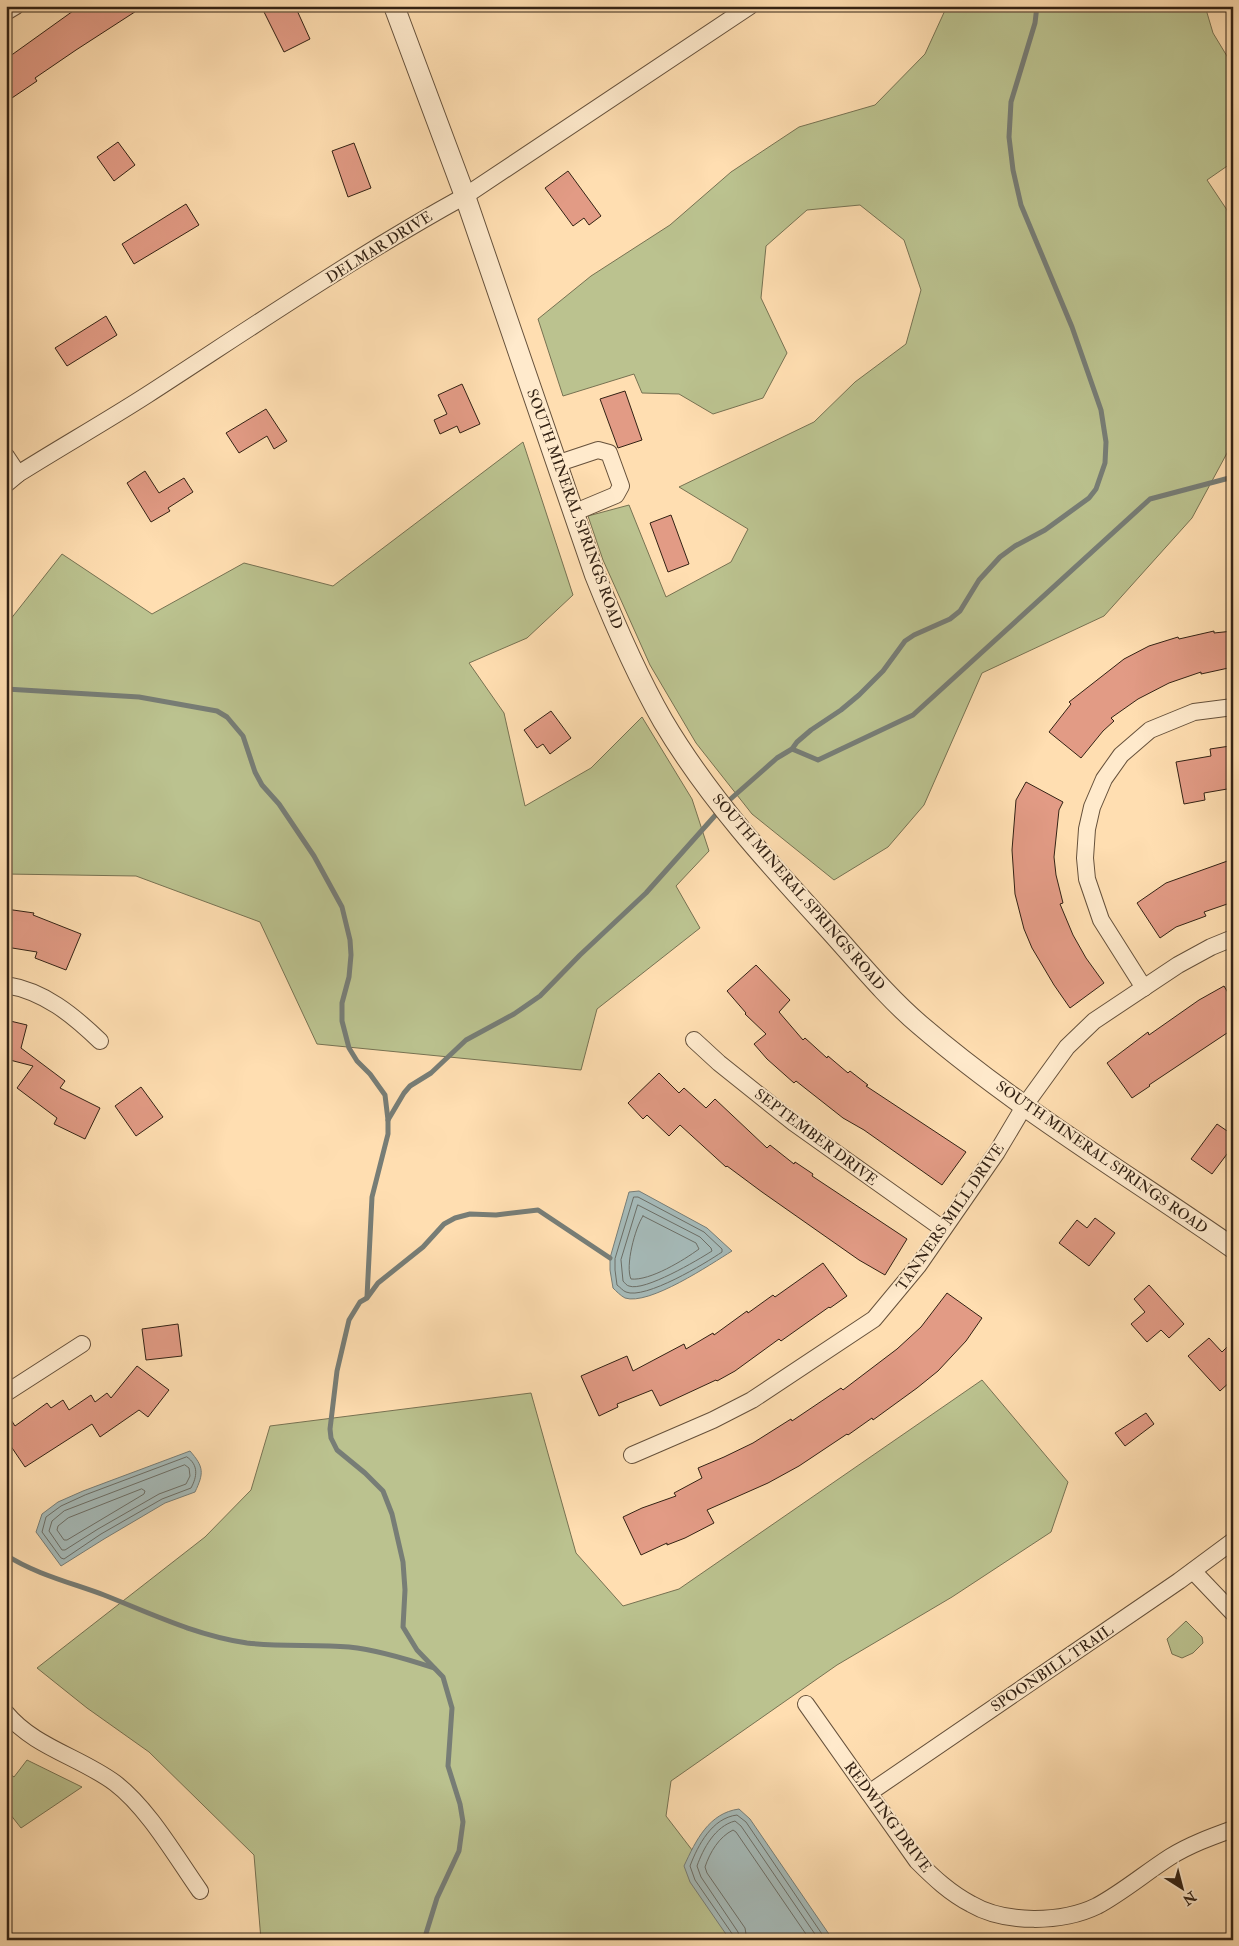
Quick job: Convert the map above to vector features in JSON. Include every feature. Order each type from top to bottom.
[{"type":"street","points":[[6,12],[16,6]]},
{"type":"street","name":"SOUTH MINERAL SPRINGS ROAD","points":[[394,6],[465,196],[573,513],[609,610],[634,666],[664,722],[722,806],[786,882],[891,997],[933,1035],[1025,1105],[1233,1248]]},
{"type":"street","name":"DELMAR DRIVE","points":[[12,479],[118,414],[399,234],[465,196],[750,6]]},
{"type":"street","points":[[556,464],[598,450],[610,453],[621,486],[616,494],[573,513]]},
{"type":"street","points":[[6,456],[12,479]]},
{"type":"street","points":[[1144,988],[1101,920],[1086,879],[1085,848],[1092,807],[1104,779],[1121,756],[1150,730],[1194,712],[1233,707]]},
{"type":"street","name":"TANNERS MILL DRIVE","points":[[632,1456],[713,1420],[752,1400],[867,1324],[897,1293],[943,1230],[996,1152],[1025,1105],[1067,1047],[1094,1022],[1144,988],[1211,946],[1233,938]]},
{"type":"street","points":[[6,984],[37,994],[57,1004],[77,1019],[100,1041]]},
{"type":"street","name":"SEPTEMBER DRIVE","points":[[694,1040],[719,1063],[794,1123],[943,1230]]},
{"type":"street","points":[[6,1393],[82,1344]]},
{"type":"street","name":"SPOONBILL TRAIL","points":[[869,1793],[1193,1571],[1233,1541]]},
{"type":"street","points":[[1193,1571],[1233,1613]]},
{"type":"street","name":"REDWING DRIVE","points":[[806,1704],[917,1861],[939,1883],[972,1905],[1003,1916],[1034,1920],[1069,1915],[1095,1906],[1127,1888],[1171,1856],[1203,1840],[1233,1829]]},
{"type":"street","points":[[6,1713],[41,1742],[88,1766],[115,1783],[140,1808],[200,1891]]},
{"type":"green space","points":[[947,6],[1205,6],[1213,33],[1233,66],[1233,162],[1207,180],[1233,219],[1233,442],[1192,518],[1104,616],[982,673],[924,805],[888,847],[834,880],[752,814],[696,743],[650,665],[603,560],[588,516],[629,505],[666,597],[731,562],[748,529],[679,487],[814,422],[855,382],[906,344],[921,290],[904,240],[860,205],[807,210],[766,246],[761,298],[787,353],[763,398],[713,414],[679,394],[642,393],[634,374],[563,396],[538,319],[591,276],[670,225],[731,172],[799,127],[875,105],[925,54]]},
{"type":"green space","points":[[523,442],[573,595],[527,638],[469,663],[504,713],[525,806],[591,768],[642,717],[692,799],[709,851],[676,886],[700,928],[597,1009],[581,1070],[317,1044],[260,922],[136,876],[6,874],[6,625],[62,554],[152,614],[244,563],[333,586]]},
{"type":"green space","points":[[982,1380],[1068,1482],[1051,1532],[952,1597],[837,1665],[671,1781],[666,1816],[761,1940],[261,1940],[254,1855],[149,1752],[87,1708],[37,1668],[205,1537],[251,1490],[270,1426],[531,1393],[576,1553],[623,1606],[679,1589]]},
{"type":"green space","points":[[1186,1621],[1202,1637],[1203,1643],[1193,1653],[1182,1658],[1172,1654],[1167,1639]]},
{"type":"green space","points":[[27,1760],[82,1787],[21,1828],[6,1809],[6,1771],[14,1777]]},
{"type":"water","points":[[639,1191],[707,1228],[732,1251],[695,1274],[664,1290],[636,1299],[623,1297],[613,1288],[610,1258],[629,1192]]},
{"type":"water","points":[[190,1451],[198,1461],[201,1470],[200,1480],[195,1492],[165,1503],[61,1566],[36,1532],[42,1514],[58,1502]]},
{"type":"water","points":[[739,1809],[750,1819],[833,1940],[730,1940],[690,1882],[684,1866],[693,1847],[705,1829],[719,1816]]},
{"type":"building","points":[[80,6],[144,6],[35,78],[37,81],[6,102],[6,59]]},
{"type":"building","points":[[261,6],[295,6],[310,39],[284,52]]},
{"type":"building","points":[[118,142],[135,165],[114,181],[97,157]]},
{"type":"building","points":[[354,143],[371,188],[348,197],[332,151]]},
{"type":"building","points":[[568,171],[601,216],[589,225],[584,218],[573,226],[545,188]]},
{"type":"building","points":[[186,204],[199,225],[134,264],[122,244]]},
{"type":"building","points":[[106,316],[117,335],[67,366],[55,348]]},
{"type":"building","points":[[462,384],[480,424],[460,433],[457,426],[440,434],[434,420],[447,414],[438,395]]},
{"type":"building","points":[[625,391],[642,440],[618,448],[600,399]]},
{"type":"building","points":[[266,409],[287,441],[274,449],[267,436],[239,453],[226,433]]},
{"type":"building","points":[[145,471],[159,493],[184,478],[193,492],[168,508],[170,511],[151,522],[127,483]]},
{"type":"building","points":[[671,515],[689,564],[668,572],[650,523]]},
{"type":"building","points":[[1214,631],[1214,633],[1233,631],[1233,667],[1201,674],[1201,672],[1169,683],[1138,699],[1111,718],[1114,721],[1103,731],[1081,758],[1049,732],[1071,704],[1069,702],[1124,659],[1149,646],[1178,637],[1179,639]]},
{"type":"building","points":[[551,711],[571,738],[550,754],[543,744],[537,748],[524,730]]},
{"type":"building","points":[[1230,746],[1233,760],[1233,788],[1204,793],[1205,800],[1184,804],[1176,762],[1211,756],[1210,749]]},
{"type":"building","points":[[1026,782],[1063,802],[1059,810],[1054,857],[1063,903],[1060,904],[1073,935],[1086,958],[1104,983],[1070,1008],[1032,948],[1024,929],[1015,894],[1012,850],[1016,800]]},
{"type":"building","points":[[1233,859],[1233,902],[1204,912],[1206,916],[1176,927],[1160,938],[1137,903],[1166,883]]},
{"type":"building","points":[[6,909],[34,913],[33,915],[81,934],[66,970],[35,958],[37,952],[6,947]]},
{"type":"building","points":[[756,965],[790,1000],[779,1012],[803,1040],[805,1038],[827,1058],[828,1056],[848,1073],[850,1071],[868,1085],[866,1086],[966,1152],[942,1185],[864,1130],[843,1118],[796,1081],[794,1083],[767,1059],[754,1044],[766,1034],[745,1014],[727,991]]},
{"type":"building","points":[[1224,986],[1233,1001],[1233,1029],[1132,1098],[1107,1063],[1148,1032],[1149,1035],[1199,1000]]},
{"type":"building","points":[[6,1020],[27,1025],[21,1048],[65,1081],[60,1088],[100,1108],[85,1139],[54,1124],[57,1118],[17,1088],[33,1066],[6,1059]]},
{"type":"building","points":[[659,1073],[679,1093],[684,1088],[706,1108],[715,1099],[767,1148],[770,1145],[794,1164],[795,1162],[813,1174],[812,1176],[907,1239],[885,1275],[859,1260],[726,1167],[680,1125],[669,1136],[647,1115],[643,1119],[628,1103]]},
{"type":"building","points":[[141,1087],[163,1117],[136,1136],[115,1106]]},
{"type":"building","points":[[1217,1124],[1233,1135],[1233,1146],[1212,1174],[1191,1159]]},
{"type":"building","points":[[1095,1218],[1115,1233],[1089,1266],[1059,1243],[1077,1220],[1087,1228]]},
{"type":"building","points":[[823,1263],[847,1296],[830,1308],[781,1341],[779,1339],[735,1371],[717,1381],[660,1406],[652,1390],[617,1404],[618,1407],[599,1416],[581,1376],[627,1356],[633,1371],[684,1344],[686,1349],[713,1333],[714,1335],[773,1295],[775,1297]]},
{"type":"building","points":[[1149,1285],[1184,1324],[1169,1338],[1161,1330],[1147,1342],[1131,1324],[1145,1312],[1134,1299]]},
{"type":"building","points":[[947,1293],[982,1318],[966,1341],[938,1371],[873,1420],[872,1418],[799,1466],[768,1483],[707,1510],[714,1523],[685,1538],[667,1545],[667,1543],[641,1555],[623,1517],[676,1496],[674,1493],[702,1478],[698,1468],[753,1443],[791,1419],[792,1421],[841,1388],[843,1390],[897,1349],[921,1327]]},
{"type":"building","points":[[178,1324],[182,1356],[146,1360],[142,1329]]},
{"type":"building","points":[[1209,1338],[1222,1352],[1233,1341],[1233,1379],[1220,1391],[1188,1356]]},
{"type":"building","points":[[137,1366],[169,1390],[148,1417],[139,1410],[100,1437],[92,1424],[25,1467],[6,1439],[6,1412],[15,1426],[47,1403],[51,1408],[63,1400],[69,1410],[91,1395],[95,1402],[107,1393],[111,1398]]},
{"type":"building","points":[[1146,1413],[1154,1424],[1125,1446],[1115,1433]]},
{"type":"waterway","points":[[726,803],[777,758],[792,749],[811,730],[841,710],[859,695],[883,671],[905,641],[950,619],[960,611],[979,580],[1000,557],[1015,546],[1045,530],[1089,498],[1096,489],[1105,463],[1106,442],[1101,410],[1072,327],[1021,205],[1013,170],[1009,137],[1011,102],[1035,23],[1037,6]]},
{"type":"waterway","points":[[792,749],[818,760],[913,715],[1150,499],[1233,477]]},
{"type":"waterway","points":[[6,689],[139,697],[217,711],[227,717],[243,736],[255,772],[262,785],[279,804],[314,856],[342,907],[350,940],[351,955],[349,977],[342,1003],[342,1021],[349,1048],[357,1061],[370,1074],[385,1095],[388,1134],[372,1197],[367,1297]]},
{"type":"waterway","points":[[388,1120],[410,1086],[431,1073],[466,1040],[514,1014],[540,996],[580,955],[646,893],[720,810]]},
{"type":"waterway","points":[[424,1940],[437,1898],[459,1851],[463,1822],[460,1804],[448,1766],[452,1708],[443,1677],[417,1650],[403,1627],[405,1590],[403,1562],[392,1514],[383,1491],[337,1450],[331,1438],[330,1429],[337,1371],[349,1320],[360,1302],[367,1298],[378,1283],[423,1247],[444,1224],[455,1218],[470,1214],[496,1215],[538,1210],[610,1258]]},
{"type":"waterway","points":[[6,1555],[41,1573],[209,1635],[247,1643],[360,1648],[392,1655],[434,1668]]}]
